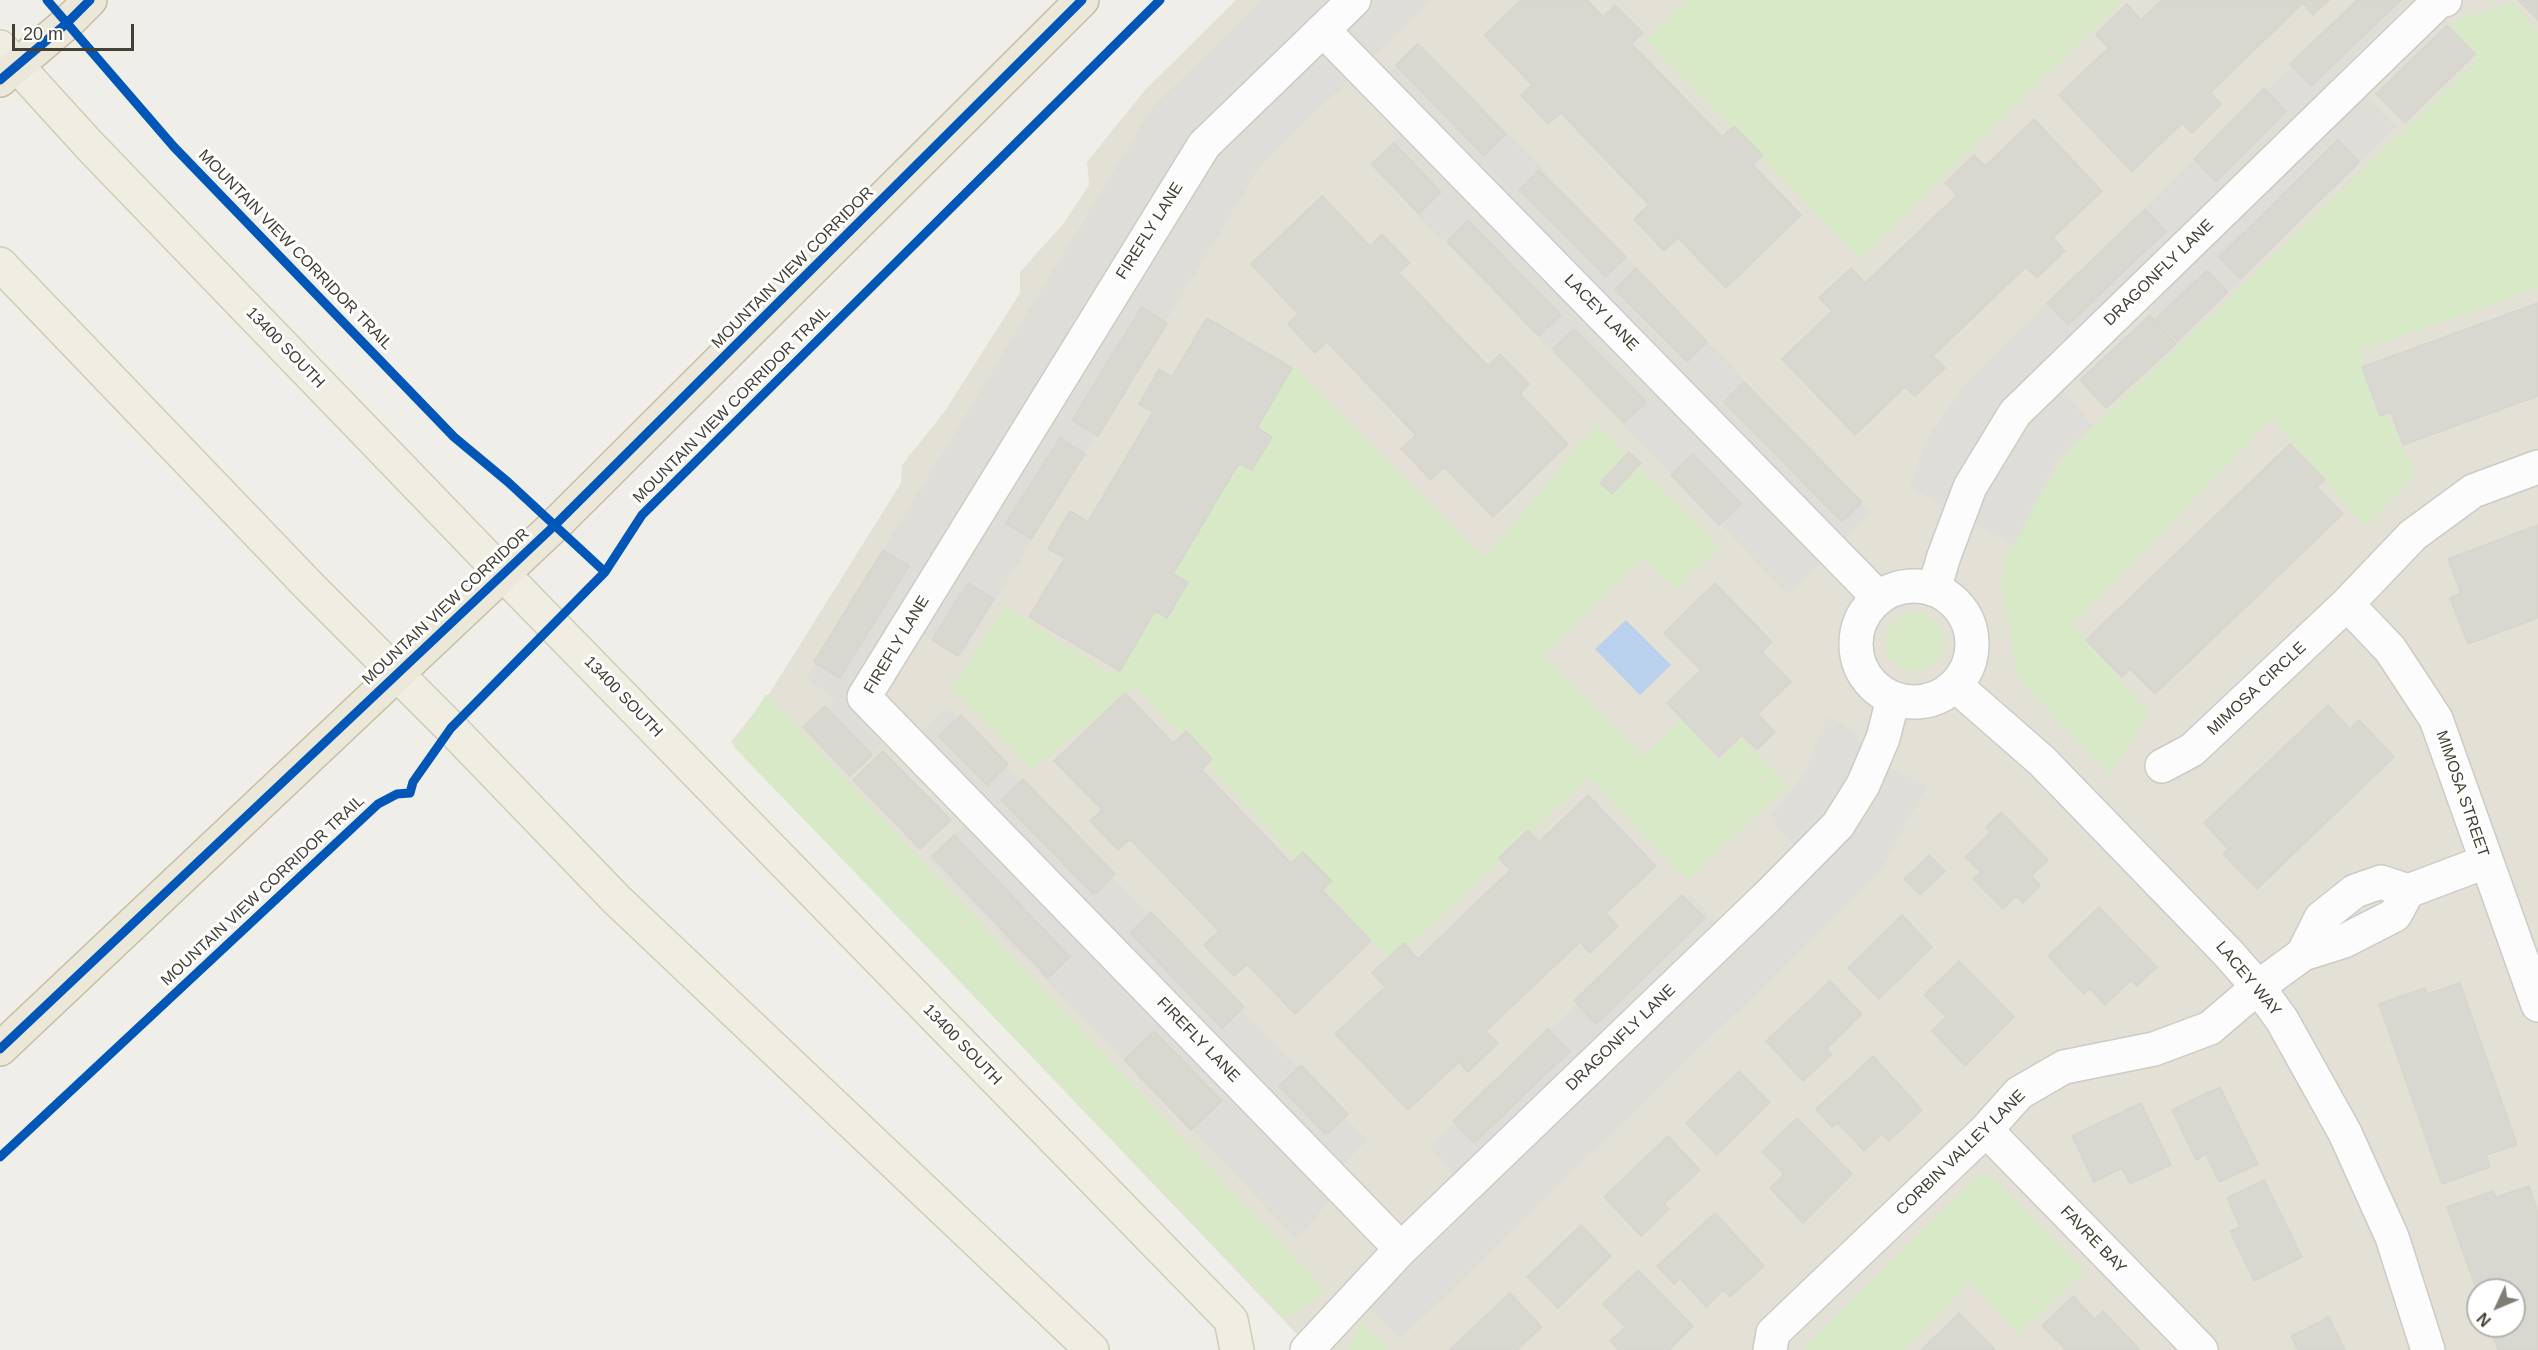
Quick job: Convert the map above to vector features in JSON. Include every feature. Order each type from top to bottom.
[{"type":"highway","points":[[6,64],[67,23],[90,0]]},
{"type":"highway","name":"MOUNTAIN VIEW CORRIDOR","points":[[0,1049],[564,517],[1082,0]]},
{"type":"main road","name":"13400 SOUTH","points":[[6,64],[90,146],[503,574],[1231,1320],[1237,1350]]},
{"type":"main road","points":[[0,264],[396,675],[617,900],[1092,1350]]},
{"type":"street","name":"FIREFLY LANE","points":[[1354,0],[1204,145],[864,697],[1401,1249]]},
{"type":"street","name":"DRAGONFLY LANE","points":[[1934,589],[1970,487],[2015,413],[2438,2],[2445,0]]},
{"type":"street","name":"LACEY LANE","points":[[1323,30],[1878,597]]},
{"type":"street","name":"MIMOSA CIRCLE","points":[[2162,766],[2192,750],[2347,604],[2413,534],[2473,491],[2538,467]]},
{"type":"street","points":[[1915,585],[1934,589],[1951,599],[1964,614],[1971,632],[1972,651],[1966,670],[1955,685],[1941,696],[1925,702],[1893,699],[1873,687],[1861,670],[1855,650],[1856,630],[1864,612],[1878,597],[1896,588],[1915,585]]},
{"type":"street","name":"MIMOSA STREET","points":[[2347,604],[2390,649],[2436,719],[2485,862],[2538,1005]]},
{"type":"street","name":"LACEY WAY","points":[[1955,685],[2042,760],[2258,987],[2282,1020],[2345,1133],[2392,1238],[2428,1350]]},
{"type":"street","name":"DRAGONFLY LANE","points":[[1307,1350],[1401,1249],[1768,896],[1838,825],[1863,785],[1883,738],[1893,699]]},
{"type":"street","name":"CORBIN VALLEY LANE","points":[[1770,1350],[1773,1333],[1986,1130],[2019,1093],[2064,1067],[2154,1049],[2210,1028],[2258,987],[2303,954],[2344,941],[2395,915],[2408,891],[2485,862]]},
{"type":"street","name":"FAVRE BAY","points":[[1986,1130],[2201,1350]]},
{"type":"shaded area","points":[[1236,0],[2538,0],[2538,1350],[1312,1350],[731,742],[771,691],[901,483],[902,465],[945,411],[1020,293],[1020,272],[1064,223],[1089,185],[1087,162],[1145,90]]},
{"type":"shaded area","points":[[1262,0],[1432,0],[1262,163],[961,656],[922,634],[865,723],[882,743],[852,771],[810,727],[837,700],[806,678],[1152,108]]},
{"type":"shaded area","points":[[2361,0],[2412,0],[2341,69],[2396,127],[2178,342],[2128,288],[2047,371],[2092,426],[2056,462],[2014,546],[1910,487],[1925,442],[1966,383]]},
{"type":"shaded area","points":[[1420,42],[1871,513],[1789,594],[1369,164],[1419,118],[1384,79]]},
{"type":"shaded area","points":[[947,706],[1367,1140],[1344,1164],[1336,1193],[1297,1238],[930,860],[982,808],[915,738]]},
{"type":"shaded area","points":[[1827,717],[1855,732],[1864,756],[1927,785],[1881,871],[1400,1339],[1369,1307],[1479,1201],[1430,1147],[1690,894],[1733,942],[1812,865],[1770,819],[1805,773]]},
{"type":"green space","points":[[1686,0],[2123,0],[1861,259],[1646,40]]},
{"type":"green space","points":[[2514,2],[2538,33],[2538,288],[2359,351],[2416,475],[2365,527],[2272,418],[2074,624],[2149,714],[2109,774],[2018,678],[2000,580],[2013,536],[2066,454],[2476,61],[2450,22]]},
{"type":"green space","points":[[1292,365],[1484,558],[1597,424],[1720,547],[1675,590],[1643,558],[1543,655],[1643,757],[1681,718],[1718,760],[1741,738],[1788,786],[1687,880],[1590,777],[1392,962],[1135,687],[1032,769],[951,688],[1005,606],[1112,675]]},
{"type":"green space","points":[[1915,613],[1926,615],[1939,626],[1944,642],[1942,653],[1931,666],[1915,671],[1904,669],[1891,658],[1886,642],[1888,631],[1899,618]]},
{"type":"green space","points":[[766,694],[1327,1292],[1285,1319],[734,747]]},
{"type":"green space","points":[[1979,1175],[1992,1177],[2085,1271],[2019,1334],[1969,1282],[1905,1350],[1804,1350],[1808,1343]]},
{"type":"green space","points":[[1361,1322],[1388,1350],[1348,1350]]},
{"type":"water","points":[[1626,620],[1671,665],[1640,695],[1595,649]]},
{"type":"building","points":[[1521,0],[1587,0],[1603,17],[1615,5],[1643,33],[1632,44],[1722,137],[1734,126],[1763,155],[1753,165],[1801,215],[1726,288],[1678,238],[1664,251],[1634,219],[1649,205],[1561,113],[1548,124],[1521,95],[1532,85],[1484,35]]},
{"type":"building","points":[[2162,0],[2329,0],[2313,15],[2303,3],[2210,93],[2221,104],[2192,133],[2182,123],[2132,172],[2059,95],[2108,48],[2096,34],[2127,4],[2141,20]]},
{"type":"building","points":[[2357,0],[2401,0],[2311,86],[2290,64]]},
{"type":"building","points":[[2538,0],[2538,20],[2519,1]]},
{"type":"building","points":[[2447,25],[2475,54],[2405,123],[2376,94]]},
{"type":"building","points":[[1417,44],[1506,134],[1484,156],[1396,65]]},
{"type":"building","points":[[2264,88],[2286,111],[2216,181],[2194,159]]},
{"type":"building","points":[[2034,119],[2102,191],[2053,238],[2065,251],[2037,278],[2026,267],[1933,356],[1945,368],[1915,396],[1905,387],[1855,435],[1782,359],[1832,311],[1819,298],[1851,268],[1865,283],[1957,195],[1945,183],[1974,155],[1985,166]]},
{"type":"building","points":[[2338,140],[2359,162],[2240,279],[2219,257]]},
{"type":"building","points":[[1394,143],[1441,192],[1419,214],[1372,164]]},
{"type":"building","points":[[1539,170],[1626,257],[1606,277],[1519,190]]},
{"type":"building","points":[[1322,196],[1370,246],[1382,234],[1410,263],[1399,273],[1488,366],[1500,354],[1529,384],[1520,394],[1568,444],[1493,517],[1444,467],[1431,480],[1401,449],[1416,435],[1327,342],[1315,353],[1288,324],[1298,314],[1251,264]]},
{"type":"building","points":[[2145,209],[2166,231],[2068,325],[2047,303]]},
{"type":"building","points":[[1468,220],[1561,315],[1539,336],[1447,241]]},
{"type":"building","points":[[1636,268],[1707,342],[1687,362],[1615,289]]},
{"type":"building","points":[[2207,270],[2228,292],[2177,341],[2156,319]]},
{"type":"building","points":[[2538,303],[2538,396],[2403,445],[2391,412],[2380,416],[2362,367]]},
{"type":"building","points":[[1142,307],[1167,323],[1098,436],[1072,420]]},
{"type":"building","points":[[2150,315],[2176,344],[2106,408],[2080,380]]},
{"type":"building","points":[[1207,318],[1292,368],[1257,428],[1272,437],[1252,470],[1239,463],[1173,574],[1188,582],[1167,618],[1155,611],[1120,671],[1029,617],[1065,558],[1048,549],[1070,511],[1088,522],[1153,412],[1139,404],[1159,369],[1172,377]]},
{"type":"building","points":[[1574,329],[1646,402],[1624,423],[1553,349]]},
{"type":"building","points":[[1744,382],[1862,502],[1842,522],[1724,402]]},
{"type":"building","points":[[1060,438],[1085,454],[1031,539],[1006,523]]},
{"type":"building","points":[[2290,444],[2325,480],[2317,487],[2343,514],[2155,694],[2130,669],[2122,677],[2086,640]]},
{"type":"building","points":[[1629,452],[1641,463],[1612,494],[1600,483]]},
{"type":"building","points":[[1693,454],[1741,504],[1719,525],[1671,475]]},
{"type":"building","points":[[2538,525],[2538,618],[2468,644],[2450,598],[2461,593],[2448,559]]},
{"type":"building","points":[[883,550],[909,566],[840,678],[814,662]]},
{"type":"building","points":[[968,583],[994,599],[958,656],[932,640]]},
{"type":"building","points":[[1715,583],[1772,642],[1762,652],[1791,682],[1758,714],[1775,732],[1757,750],[1742,735],[1719,757],[1667,703],[1701,670],[1664,633]]},
{"type":"building","points":[[1125,693],[1173,743],[1186,731],[1212,759],[1202,770],[1291,863],[1303,852],[1332,881],[1322,890],[1371,941],[1295,1014],[1247,964],[1234,976],[1204,945],[1219,931],[1130,839],[1118,850],[1090,821],[1102,810],[1054,761]]},
{"type":"building","points":[[2328,705],[2350,729],[2359,720],[2394,757],[2257,889],[2223,854],[2228,849],[2204,823]]},
{"type":"building","points":[[825,706],[872,755],[850,776],[803,727]]},
{"type":"building","points":[[961,715],[1008,764],[987,785],[939,736]]},
{"type":"building","points":[[883,751],[951,820],[920,849],[853,780]]},
{"type":"building","points":[[1023,779],[1115,874],[1094,895],[1001,800]]},
{"type":"building","points":[[1588,795],[1656,866],[1606,913],[1618,926],[1590,953],[1580,942],[1486,1031],[1498,1043],[1468,1072],[1459,1062],[1408,1110],[1335,1034],[1385,987],[1372,973],[1404,943],[1418,959],[1510,870],[1499,858],[1528,830],[1539,842]]},
{"type":"building","points":[[2001,812],[2048,860],[2032,876],[2040,886],[2023,903],[2016,896],[2003,909],[1973,879],[1980,872],[1965,857],[1991,832],[1986,827]]},
{"type":"building","points":[[954,835],[1070,957],[1048,978],[932,856]]},
{"type":"building","points":[[1929,855],[1945,871],[1920,895],[1904,879]]},
{"type":"building","points":[[1682,895],[1705,918],[1596,1024],[1574,1001]]},
{"type":"building","points":[[2099,907],[2157,967],[2137,986],[2131,980],[2105,1005],[2090,989],[2084,994],[2048,956]]},
{"type":"building","points":[[1151,912],[1244,1007],[1222,1028],[1130,933]]},
{"type":"building","points":[[1902,915],[1932,947],[1879,999],[1848,968]]},
{"type":"building","points":[[1959,961],[2014,1017],[1965,1066],[1932,1031],[1946,1017],[1924,995]]},
{"type":"building","points":[[1830,981],[1862,1014],[1827,1049],[1832,1054],[1803,1081],[1766,1041]]},
{"type":"building","points":[[2460,983],[2517,1145],[2486,1155],[2490,1167],[2442,1184],[2379,1004],[2425,988],[2427,994]]},
{"type":"building","points":[[1548,1029],[1570,1051],[1474,1143],[1453,1121]]},
{"type":"building","points":[[1154,1031],[1222,1101],[1191,1130],[1124,1060]]},
{"type":"building","points":[[1873,1056],[1922,1110],[1889,1141],[1882,1134],[1864,1151],[1838,1123],[1832,1127],[1816,1109]]},
{"type":"building","points":[[1301,1065],[1348,1114],[1326,1135],[1279,1086]]},
{"type":"building","points":[[1739,1071],[1770,1102],[1717,1155],[1686,1123]]},
{"type":"building","points":[[2220,1087],[2258,1164],[2219,1182],[2206,1154],[2196,1160],[2172,1110]]},
{"type":"building","points":[[2141,1103],[2171,1165],[2130,1184],[2122,1168],[2094,1182],[2072,1136]]},
{"type":"building","points":[[1797,1118],[1852,1174],[1803,1223],[1770,1188],[1784,1174],[1762,1152]]},
{"type":"building","points":[[1668,1136],[1700,1170],[1664,1204],[1669,1209],[1641,1236],[1604,1197]]},
{"type":"building","points":[[2264,1180],[2302,1257],[2254,1281],[2230,1231],[2240,1227],[2227,1198]]},
{"type":"building","points":[[2529,1186],[2538,1212],[2538,1350],[2498,1350],[2494,1338],[2526,1338],[2526,1278],[2472,1278],[2447,1207],[2493,1191],[2496,1197]]},
{"type":"building","points":[[1715,1213],[1764,1266],[1730,1297],[1723,1290],[1706,1307],[1680,1278],[1674,1284],[1657,1266]]},
{"type":"building","points":[[1581,1225],[1611,1256],[1558,1308],[1527,1277]]},
{"type":"building","points":[[1638,1270],[1693,1326],[1669,1350],[1619,1350],[1610,1341],[1625,1327],[1603,1304]]},
{"type":"building","points":[[1510,1293],[1542,1327],[1517,1350],[1449,1350]]},
{"type":"building","points":[[2073,1296],[2095,1319],[2103,1311],[2140,1350],[2066,1350],[2042,1326]]},
{"type":"building","points":[[1959,1313],[1996,1350],[1921,1350]]},
{"type":"building","points":[[2329,1317],[2345,1350],[2298,1350],[2291,1336]]},
{"type":"cycle path","name":"MOUNTAIN VIEW CORRIDOR TRAIL","points":[[47,0],[174,147],[454,437],[508,482],[605,572]]},
{"type":"cycle path","points":[[0,80],[67,23],[90,0]]},
{"type":"cycle path","points":[[0,1049],[555,525],[1082,0]]},
{"type":"cycle path","name":"MOUNTAIN VIEW CORRIDOR TRAIL","points":[[0,1157],[378,804],[397,794],[410,793],[413,782],[451,728],[605,572],[642,515],[1160,0]]}]
